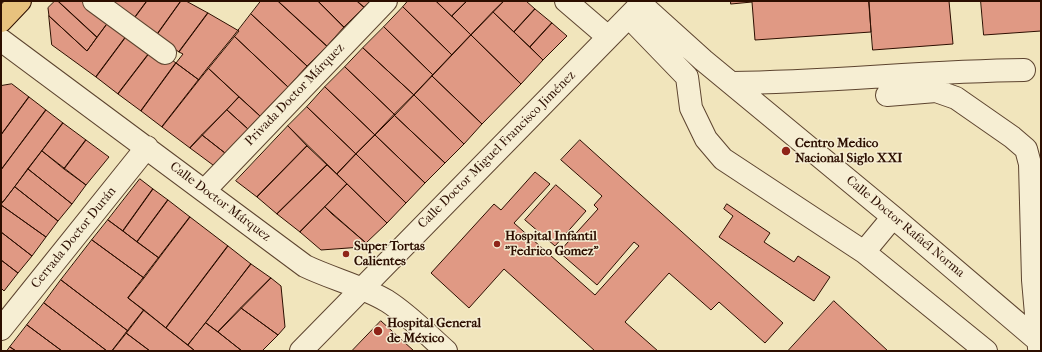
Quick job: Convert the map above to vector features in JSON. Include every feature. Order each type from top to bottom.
[{"type":"main road","points":[[1,21],[20,1]]},
{"type":"street","points":[[94,1],[165,53]]},
{"type":"street","name":"Privada Doctor Márquez","points":[[205,190],[386,1]]},
{"type":"street","points":[[566,1],[608,37]]},
{"type":"street","points":[[638,7],[687,77],[691,108],[706,139],[723,159],[864,252],[986,351]]},
{"type":"street","name":"Calle Doctor Miguel Francisco Jiménez","points":[[301,351],[360,289],[638,7]]},
{"type":"street","name":"Calle Doctor Rafaél Norma","points":[[638,7],[893,217],[1040,345]]},
{"type":"street","name":"Calle Doctor Márquez","points":[[1,40],[205,190],[305,266],[327,277],[360,289],[386,301],[404,314],[446,351]]},
{"type":"street","points":[[687,77],[703,60]]},
{"type":"street","points":[[887,95],[935,82],[1024,70]]},
{"type":"street","points":[[732,83],[935,82],[1012,137],[1026,149],[1036,163],[1033,280],[1040,345]]},
{"type":"street","name":"Cerrada Doctor Durán","points":[[1,329],[147,147]]},
{"type":"street","points":[[864,252],[893,217]]},
{"type":"building","points":[[55,1],[58,1],[97,37],[87,51],[49,16],[48,8]]},
{"type":"building","points":[[58,1],[89,1],[112,17],[97,37]]},
{"type":"building","points":[[107,1],[147,1],[133,20]]},
{"type":"building","points":[[147,1],[181,1],[156,36],[133,20]]},
{"type":"building","points":[[181,1],[186,1],[208,13],[179,52],[156,36]]},
{"type":"building","points":[[261,1],[278,1],[327,46],[307,66],[251,14]]},
{"type":"building","points":[[278,1],[318,1],[344,27],[327,46]]},
{"type":"building","points":[[318,1],[357,1],[364,7],[344,27]]},
{"type":"building","points":[[357,1],[370,1],[364,7]]},
{"type":"building","points":[[408,1],[436,1],[471,35],[452,55],[403,7]]},
{"type":"building","points":[[436,1],[467,1],[452,16]]},
{"type":"building","points":[[467,1],[504,1],[471,35],[452,16]]},
{"type":"building","points":[[504,1],[526,1],[535,9],[514,32],[493,12]]},
{"type":"building","points":[[731,1],[869,1],[871,32],[755,40],[752,2],[731,4]]},
{"type":"building","points":[[869,1],[949,1],[953,44],[873,50]]},
{"type":"building","points":[[981,1],[1041,1],[1041,31],[984,35]]},
{"type":"building","points":[[403,7],[452,55],[433,75],[384,27]]},
{"type":"building","points":[[535,9],[552,23],[530,47],[514,32]]},
{"type":"building","points":[[493,12],[543,60],[521,84],[471,35]]},
{"type":"building","points":[[208,13],[239,31],[199,80],[176,63],[183,54],[179,52]]},
{"type":"building","points":[[251,14],[307,66],[288,87],[234,36]]},
{"type":"building","points":[[49,16],[87,51],[112,17],[131,30],[96,77],[52,45]]},
{"type":"building","points":[[552,23],[567,36],[543,60],[530,47]]},
{"type":"building","points":[[384,27],[433,75],[414,95],[363,48]]},
{"type":"building","points":[[131,30],[154,47],[118,94],[96,77]]},
{"type":"building","points":[[471,35],[521,84],[482,124],[432,76]]},
{"type":"building","points":[[234,36],[288,87],[260,116],[208,68]]},
{"type":"building","points":[[154,47],[176,63],[141,111],[118,94]]},
{"type":"building","points":[[363,48],[414,95],[395,115],[345,67]]},
{"type":"building","points":[[176,63],[199,80],[162,127],[141,111]]},
{"type":"building","points":[[345,67],[395,115],[375,135],[325,87]]},
{"type":"building","points":[[208,68],[239,97],[190,148],[162,127]]},
{"type":"building","points":[[432,76],[482,124],[464,144],[414,95]]},
{"type":"building","points":[[12,84],[29,97],[1,135],[1,86]]},
{"type":"building","points":[[325,87],[375,135],[356,154],[307,107]]},
{"type":"building","points":[[414,95],[464,144],[445,163],[394,115]]},
{"type":"building","points":[[29,97],[46,110],[1,170],[1,135]]},
{"type":"building","points":[[239,97],[260,116],[248,129],[227,110]]},
{"type":"building","points":[[307,107],[356,154],[337,174],[288,126]]},
{"type":"building","points":[[46,110],[63,123],[3,202],[1,201],[1,170]]},
{"type":"building","points":[[227,110],[248,129],[225,153],[202,135]]},
{"type":"building","points":[[394,115],[445,163],[425,183],[375,135]]},
{"type":"building","points":[[63,123],[86,140],[64,169],[42,151]]},
{"type":"building","points":[[288,126],[307,146],[257,197],[236,181]]},
{"type":"building","points":[[202,135],[225,153],[213,165],[190,148]]},
{"type":"building","points":[[375,135],[425,183],[406,203],[356,154]]},
{"type":"building","points":[[86,140],[109,157],[86,185],[64,169]]},
{"type":"building","name":"Hospital Infantil \"Fedrico Gomez\"","points":[[580,140],[783,323],[765,343],[719,302],[711,310],[669,273],[625,322],[658,351],[595,351],[504,269],[469,308],[431,273],[494,204],[501,210],[535,172],[550,184],[514,223],[595,295],[639,246],[634,242],[597,285],[559,252],[598,209],[594,205],[602,196],[561,160]]},
{"type":"building","points":[[307,146],[327,165],[277,214],[257,197]]},
{"type":"building","points":[[42,151],[86,185],[72,204],[28,169]]},
{"type":"building","points":[[356,154],[406,203],[387,223],[337,174]]},
{"type":"building","points":[[327,165],[347,184],[300,232],[277,214]]},
{"type":"building","points":[[28,169],[72,204],[58,221],[15,187]]},
{"type":"building","points":[[140,179],[153,189],[123,231],[108,220]]},
{"type":"building","points":[[347,184],[387,223],[366,243],[325,207]]},
{"type":"building","points":[[556,185],[586,211],[555,246],[525,220]]},
{"type":"building","points":[[15,187],[58,221],[46,237],[1,205]]},
{"type":"building","points":[[153,189],[168,200],[137,242],[123,231]]},
{"type":"building","points":[[168,200],[190,217],[159,258],[137,242]]},
{"type":"building","points":[[727,204],[770,233],[764,242],[794,262],[798,256],[830,277],[814,301],[719,237],[733,216],[724,209]]},
{"type":"building","points":[[1,205],[46,237],[32,256],[1,232]]},
{"type":"building","points":[[325,207],[366,243],[362,247],[321,250],[300,232]]},
{"type":"building","points":[[190,217],[228,246],[166,328],[128,298]]},
{"type":"building","points":[[108,220],[159,258],[144,278],[92,240]]},
{"type":"building","points":[[1,232],[32,256],[18,273],[1,260]]},
{"type":"building","points":[[92,240],[144,278],[128,298],[144,310],[128,331],[61,280]]},
{"type":"building","points":[[228,246],[251,264],[188,345],[166,328]]},
{"type":"building","points":[[1,260],[18,273],[4,291],[1,288]]},
{"type":"building","points":[[251,264],[271,278],[218,332],[206,323]]},
{"type":"building","points":[[271,278],[281,286],[285,327],[278,335],[241,308]]},
{"type":"building","points":[[61,280],[128,331],[112,351],[107,351],[44,303]]},
{"type":"building","points":[[834,301],[888,351],[788,351]]},
{"type":"building","points":[[44,303],[107,351],[62,351],[27,325]]},
{"type":"building","points":[[241,308],[278,335],[262,351],[242,351],[218,332]]},
{"type":"building","points":[[144,310],[195,351],[150,351],[126,333]]},
{"type":"building","points":[[381,321],[414,351],[352,351]]},
{"type":"building","points":[[206,323],[242,351],[195,351],[188,345]]},
{"type":"building","points":[[27,325],[62,351],[16,351],[10,347]]},
{"type":"building","points":[[126,333],[150,351],[112,351]]},
{"type":"building","points":[[10,347],[16,351],[7,351]]},
{"type":"place","name":"Centro Medico Nacional Siglo XXI","points":[[786,151]]},
{"type":"place","name":"Hospital Infantil \"Fedrico Gomez\"","points":[[497,244]]},
{"type":"place","name":"Super Tortas Calientes","points":[[346,254]]},
{"type":"place","name":"Hospital General de México","points":[[378,331]]}]
